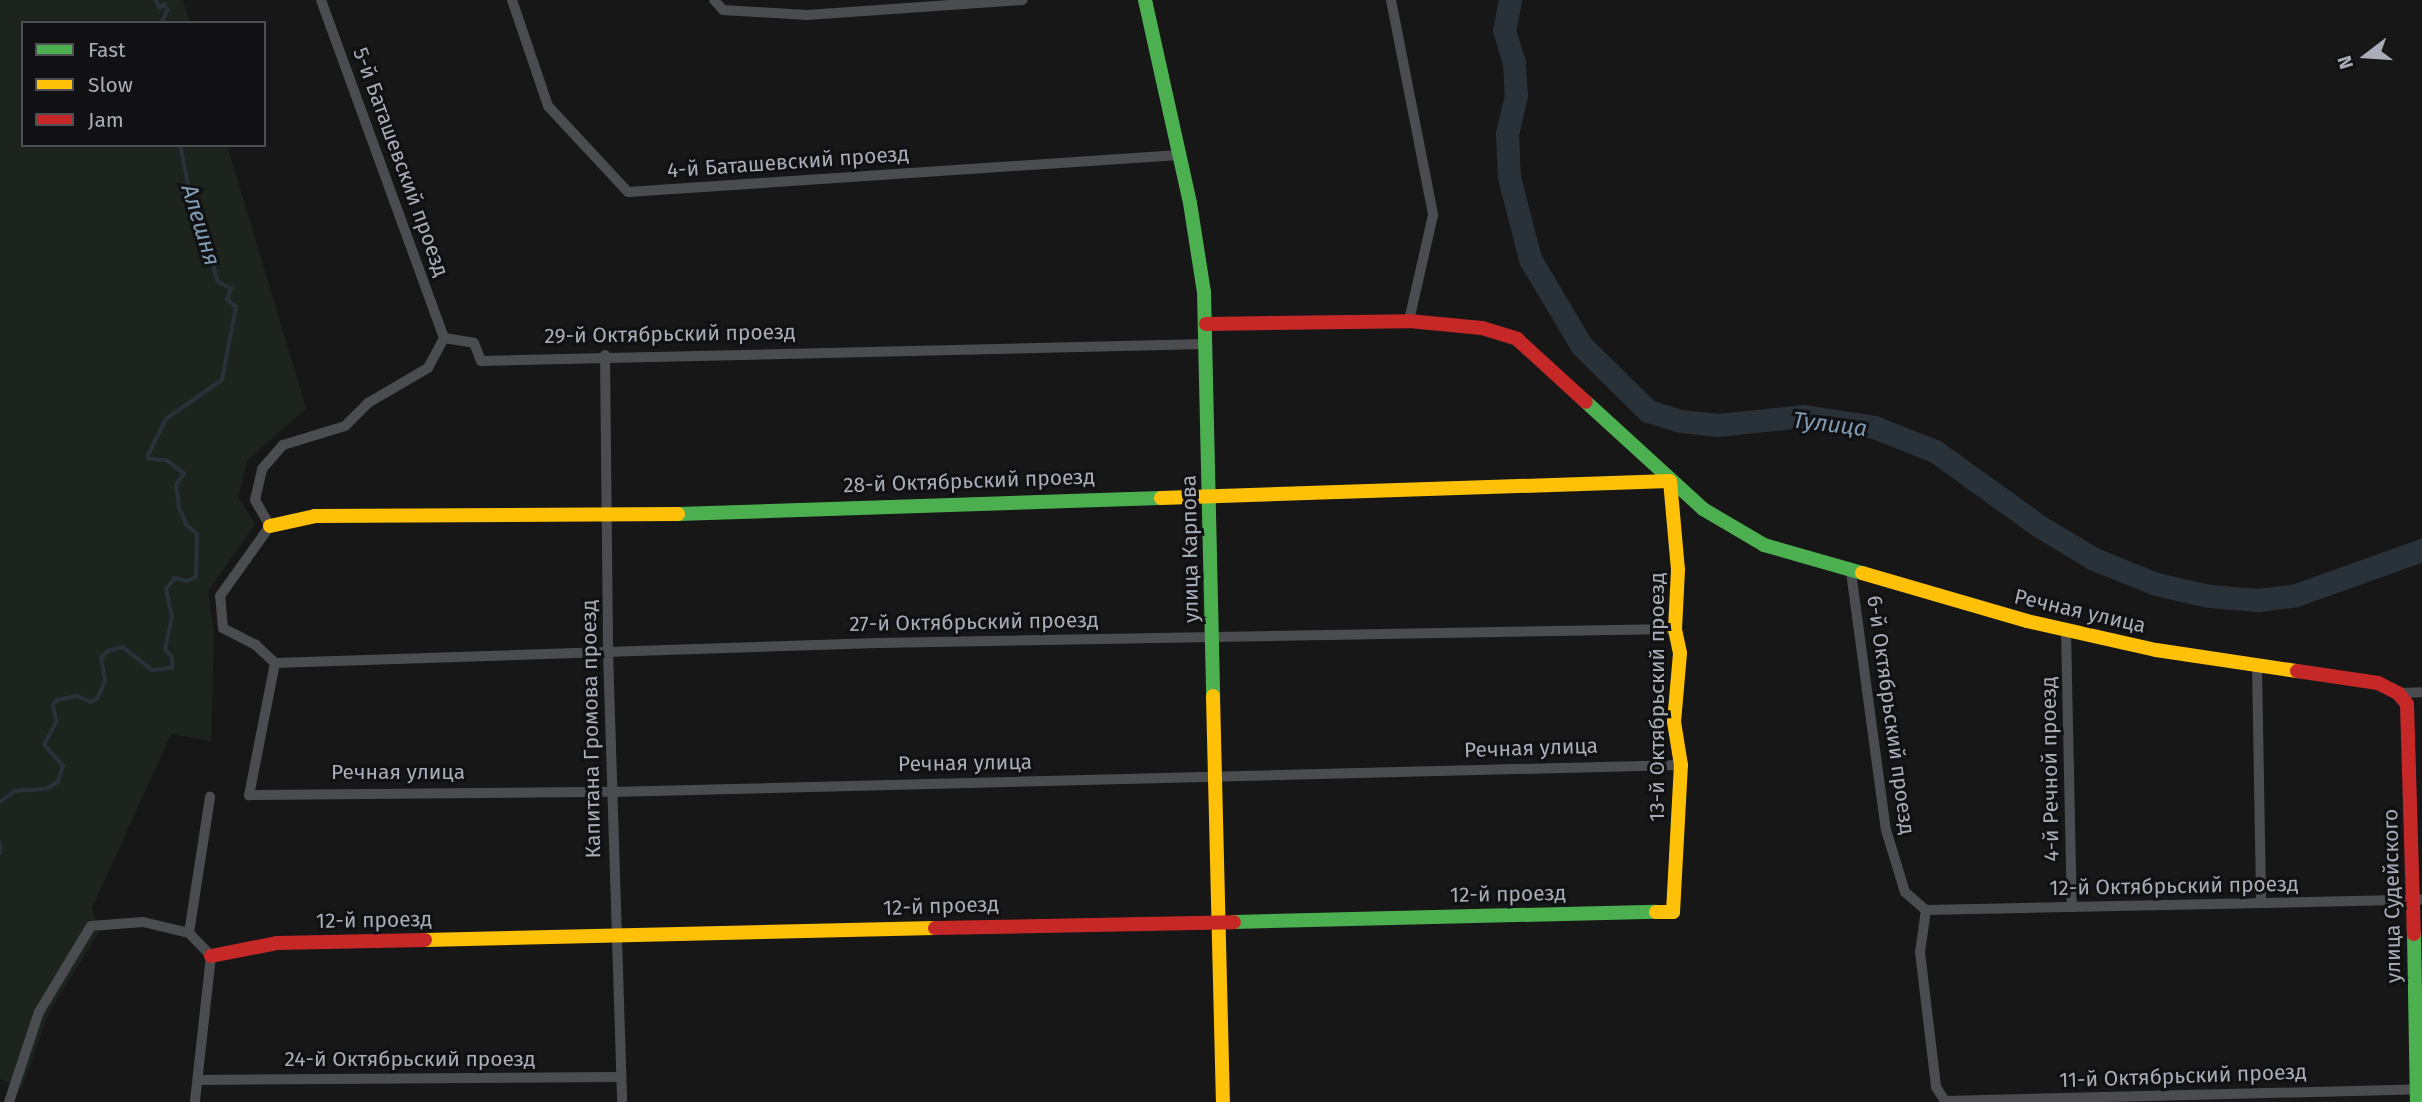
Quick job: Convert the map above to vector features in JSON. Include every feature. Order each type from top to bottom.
[{"type":"street","name":"5-й Баташевский проезд","points":[[321,0],[444,338]]},
{"type":"street","name":"4-й Баташевский проезд","points":[[512,0],[548,106],[628,192],[1179,155]]},
{"type":"street","points":[[714,0],[723,10],[807,15],[1022,0]]},
{"type":"street","name":"улица Карпова","points":[[1145,0],[1179,155],[1206,324],[1223,1102]]},
{"type":"street","points":[[1391,0],[1433,215],[1409,321]]},
{"type":"street","points":[[1206,324],[1409,321],[1482,328],[1517,339],[1670,481]]},
{"type":"street","name":"29-й Октябрьский проезд","points":[[444,338],[474,343],[481,361],[606,355],[1206,344]]},
{"type":"street","points":[[275,663],[256,645],[223,628],[219,596],[270,527],[254,500],[262,470],[283,445],[345,426],[368,403],[428,368],[444,338]]},
{"type":"street","name":"Капитана Громова проезд","points":[[606,355],[608,652],[622,1102]]},
{"type":"street","name":"28-й Октябрьский проезд","points":[[270,527],[314,516],[606,516],[1670,481]]},
{"type":"street","name":"Речная улица","points":[[1670,481],[1703,509],[1764,545],[1851,572],[2066,630],[2257,666],[2378,683],[2398,693],[2422,692]]},
{"type":"street","name":"13-й Октябрьский проезд","points":[[1670,481],[1678,570],[1675,629],[1680,653],[1674,722],[1681,765],[1673,912]]},
{"type":"street","name":"6-й Октябрьский проезд","points":[[1851,572],[1886,830],[1905,892],[1926,910]]},
{"type":"street","name":"27-й Октябрьский проезд","points":[[275,663],[1213,636],[1675,629]]},
{"type":"street","name":"4-й Речной проезд","points":[[2066,630],[2072,907]]},
{"type":"street","name":"Речная улица","points":[[275,663],[249,795],[611,792],[1681,765]]},
{"type":"street","points":[[2257,666],[2261,903]]},
{"type":"street","name":"улица Судейского","points":[[2398,693],[2410,719],[2417,900],[2419,1093]]},
{"type":"street","points":[[189,933],[210,797]]},
{"type":"street","name":"12-й Октябрьский проезд","points":[[1926,910],[2417,900]]},
{"type":"street","points":[[1926,910],[1920,952],[1936,1087],[1945,1101]]},
{"type":"street","name":"12-й проезд","points":[[211,956],[276,943],[1673,912]]},
{"type":"street","points":[[9,1102],[39,1012],[91,926],[143,922],[189,933],[211,956],[195,1102]]},
{"type":"street","name":"24-й Октябрьский проезд","points":[[198,1080],[621,1077]]},
{"type":"street","name":"11-й Октябрьский проезд","points":[[1945,1101],[2419,1093]]},
{"type":"shaded area","points":[[0,0],[183,0],[189,21],[21,21],[21,147],[228,147],[306,408],[247,461],[238,497],[255,524],[208,592],[214,633],[211,741],[171,734],[92,908],[99,932],[49,1012],[22,1088],[0,1079]]},
{"type":"waterway","name":"Алешня","points":[[156,0],[160,8],[164,4],[168,10],[163,21]]},
{"type":"waterway","name":"Тулица","points":[[1510,0],[1504,30],[1514,62],[1516,95],[1507,133],[1509,177],[1530,259],[1581,345],[1648,411],[1681,421],[1718,425],[1804,416],[1874,427],[1935,451],[2039,526],[2094,559],[2156,584],[2209,596],[2258,600],[2296,595],[2422,550]]},
{"type":"waterway","name":"Алешня","points":[[0,802],[15,791],[46,789],[58,782],[63,766],[44,745],[56,722],[53,705],[57,700],[77,696],[91,702],[98,698],[105,681],[101,658],[108,651],[123,647],[152,670],[172,668],[172,657],[165,650],[172,617],[166,589],[175,578],[187,581],[196,577],[197,534],[187,526],[179,508],[176,485],[184,474],[167,461],[148,459],[148,455],[166,419],[222,380],[236,307],[227,300],[231,289],[218,282],[210,255],[204,253],[204,220],[190,194],[180,147]]},
{"type":"waterway","name":"Алешня","points":[[0,843],[0,853]]},
{"type":"traffic: fast","points":[[1145,0],[1190,203],[1204,292],[1213,696]]},
{"type":"traffic: fast","points":[[1586,402],[1703,509],[1764,545],[1862,573]]},
{"type":"traffic: fast","points":[[678,514],[1161,498]]},
{"type":"traffic: fast","points":[[1234,922],[1656,912]]},
{"type":"traffic: fast","points":[[2414,934],[2417,1102]]},
{"type":"traffic: slow","points":[[1161,498],[1670,481]]},
{"type":"traffic: slow","points":[[1656,912],[1673,912],[1681,765],[1674,722],[1680,653],[1675,629],[1678,570],[1670,481]]},
{"type":"traffic: slow","points":[[270,526],[315,516],[678,514]]},
{"type":"traffic: slow","points":[[1862,573],[2027,621],[2156,650],[2297,671]]},
{"type":"traffic: slow","points":[[1213,696],[1223,1102]]},
{"type":"traffic: slow","points":[[425,940],[935,928]]},
{"type":"traffic: jam","points":[[1206,324],[1409,321],[1482,328],[1517,339],[1586,402]]},
{"type":"traffic: jam","points":[[2297,671],[2378,683],[2398,693],[2407,704],[2414,934]]},
{"type":"traffic: jam","points":[[935,928],[1234,922]]},
{"type":"traffic: jam","points":[[211,956],[277,943],[425,940]]}]
